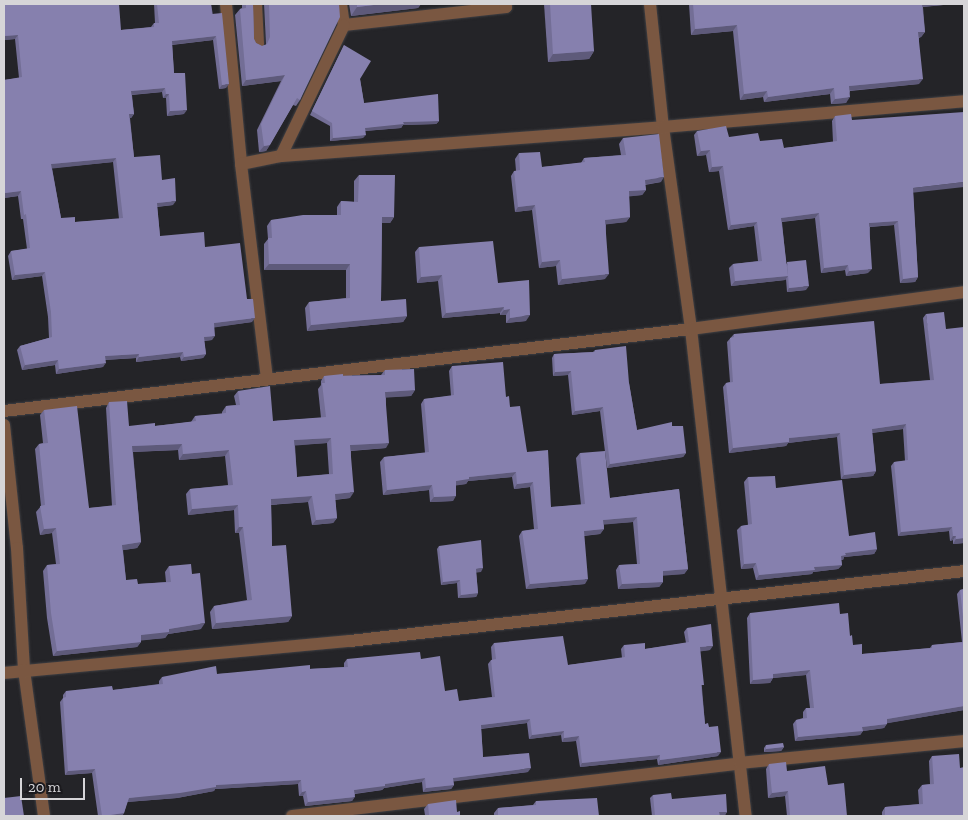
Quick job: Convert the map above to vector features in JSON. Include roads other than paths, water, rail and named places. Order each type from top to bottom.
[{"type":"street","points":[[226,4],[241,164],[267,379]]},
{"type":"street","points":[[256,4],[258,44]]},
{"type":"street","points":[[281,156],[344,25],[341,4]]},
{"type":"street","points":[[344,25],[506,7],[505,4]]},
{"type":"street","points":[[650,4],[663,127],[691,328],[746,816]]},
{"type":"street","points":[[241,164],[281,156],[663,127],[964,101]]},
{"type":"street","points":[[4,410],[691,328],[964,292]]},
{"type":"street","points":[[4,425],[17,548],[24,670],[44,816]]},
{"type":"street","points":[[4,673],[350,640],[964,571]]},
{"type":"street","points":[[292,816],[740,764],[964,741]]}]
